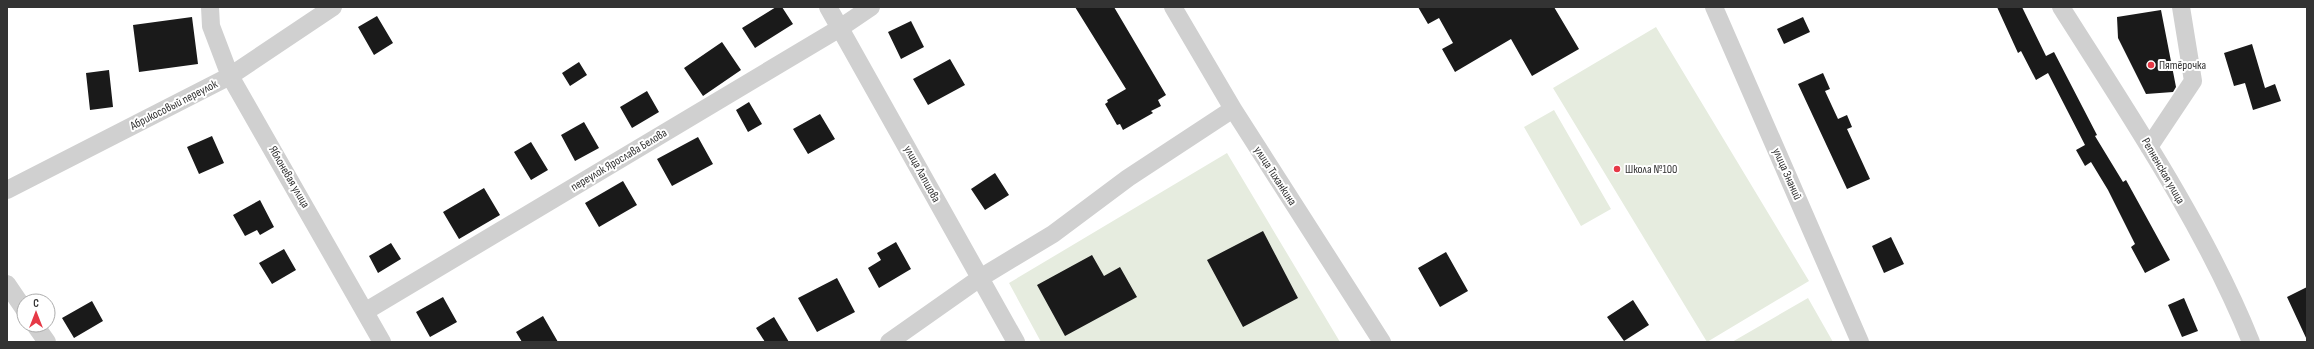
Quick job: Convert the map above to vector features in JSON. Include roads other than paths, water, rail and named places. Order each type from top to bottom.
[{"type":"street","name":"Яблоневая улица","points":[[210,7],[211,26],[230,76],[366,311],[382,342]]},
{"type":"street","name":"Абрикосовый переулок","points":[[7,190],[230,76],[333,7]]},
{"type":"street","name":"улица Лапшова","points":[[828,7],[1016,342]]},
{"type":"street","name":"переулок Ярослава Белова","points":[[366,311],[840,28],[871,7]]},
{"type":"street","name":"улица Тиханкина","points":[[1173,7],[1233,109],[1382,342]]},
{"type":"street","name":"улица Знаний","points":[[1714,7],[1860,342]]},
{"type":"street","name":"Репненская улица","points":[[2061,7],[2150,147],[2232,293],[2251,342]]},
{"type":"street","points":[[2150,147],[2193,81],[2181,7]]},
{"type":"street","points":[[889,342],[980,278],[1053,234],[1128,178],[1233,109]]},
{"type":"street","points":[[7,284],[16,297]]},
{"type":"street","points":[[40,333],[46,342]]},
{"type":"place","name":"Пятёрочка","points":[[2151,65]]},
{"type":"place","name":"Школа №100","points":[[1617,169]]}]
